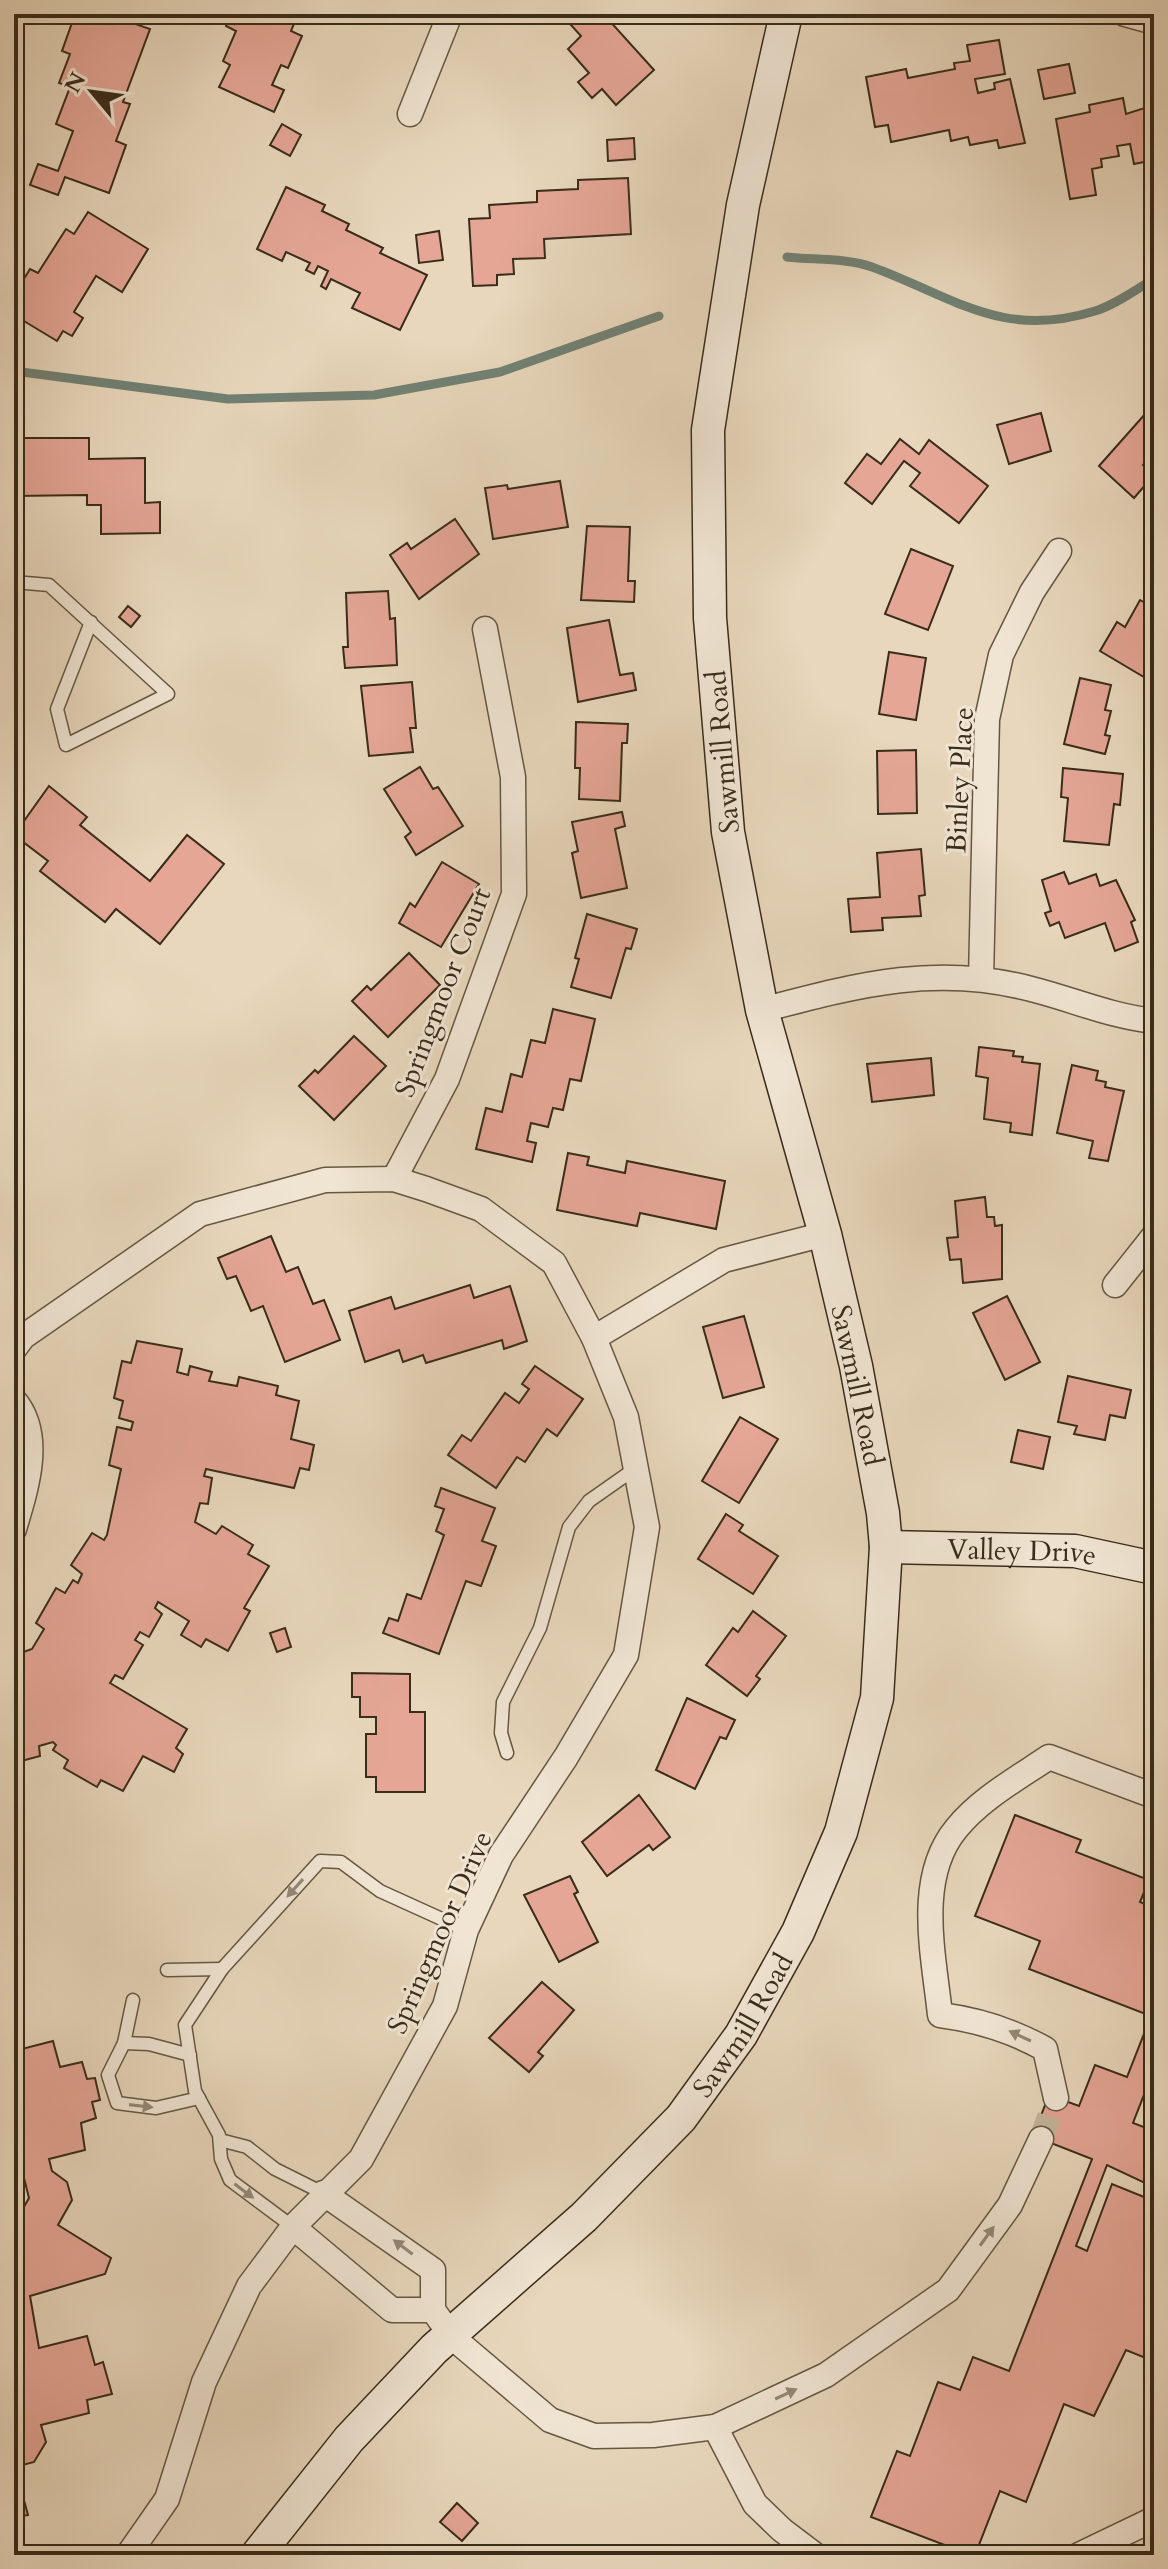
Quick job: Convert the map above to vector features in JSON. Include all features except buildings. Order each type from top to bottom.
[{"type":"street","points":[[410,114],[450,14]]},
{"type":"street","name":"Sawmill Road","points":[[257,2555],[349,2439],[434,2349],[452,2337],[584,2217],[681,2118],[741,2035],[798,1932],[841,1832],[877,1698],[886,1547],[856,1366],[825,1234],[762,1010],[728,832],[710,618],[708,430],[743,205],[786,14]]},
{"type":"street","points":[[1125,14],[1154,22]]},
{"type":"street","name":"Binley Place","points":[[981,979],[987,719],[1001,655],[1032,592],[1059,551]]},
{"type":"street","name":"Springmoor Court","points":[[394,1179],[447,1079],[514,894],[513,777],[485,629]]},
{"type":"street","points":[[762,1010],[917,976],[981,979],[1035,990],[1114,1017],[1154,1021]]},
{"type":"street","name":"Springmoor Drive","points":[[14,1349],[23,1337],[200,1214],[325,1180],[394,1179],[481,1209],[554,1263],[594,1338],[626,1417],[647,1527],[626,1655],[566,1757],[501,1855],[466,1930],[445,2006],[361,2159],[323,2193],[293,2227],[249,2286],[204,2382],[167,2499],[128,2555]]},
{"type":"street","points":[[594,1338],[724,1260],[825,1234]]},
{"type":"street","points":[[1115,1285],[1154,1236]]},
{"type":"street","points":[[14,1400],[23,1411],[31,1455],[14,1529]]},
{"type":"street","name":"Valley Drive","points":[[886,1547],[1075,1551],[1154,1568]]},
{"type":"street","points":[[1056,2098],[1045,2049],[1019,2034],[979,2021],[940,2015],[930,1883],[955,1830],[987,1800],[1049,1757],[1154,1796]]},
{"type":"street","points":[[323,2193],[433,2270],[433,2310],[452,2337],[550,2420],[594,2436],[653,2435],[715,2427],[826,2375],[948,2290],[1010,2205],[1041,2139]]},
{"type":"street","points":[[293,2227],[392,2310],[433,2310]]},
{"type":"street","points":[[715,2427],[755,2504],[815,2555]]},
{"type":"street","points":[[1079,2555],[1154,2519]]},
{"type":"lane","points":[[14,582],[49,585],[91,622],[168,694],[66,745],[57,709],[91,622]]},
{"type":"lane","points":[[507,1753],[501,1733],[503,1702],[540,1628],[569,1527],[589,1501],[636,1468]]},
{"type":"lane","points":[[293,2227],[230,2180],[221,2159],[220,2140],[199,2098],[185,2025],[222,1969],[320,1861],[341,1862],[380,1891],[466,1930]]},
{"type":"lane","points":[[167,1970],[222,1969]]},
{"type":"lane","points":[[133,2000],[124,2043],[108,2075],[117,2103],[156,2108],[199,2098]]},
{"type":"lane","points":[[124,2043],[149,2044],[190,2055]]},
{"type":"lane","points":[[220,2140],[247,2147],[275,2169],[323,2193]]},
{"type":"waterway","points":[[787,257],[862,264],[979,311],[1032,321],[1062,319],[1095,311],[1154,279]]},
{"type":"waterway","points":[[14,371],[228,399],[374,395],[500,372],[659,316]]},
{"type":"tunnel","points":[[1041,2139],[1056,2098]]}]
